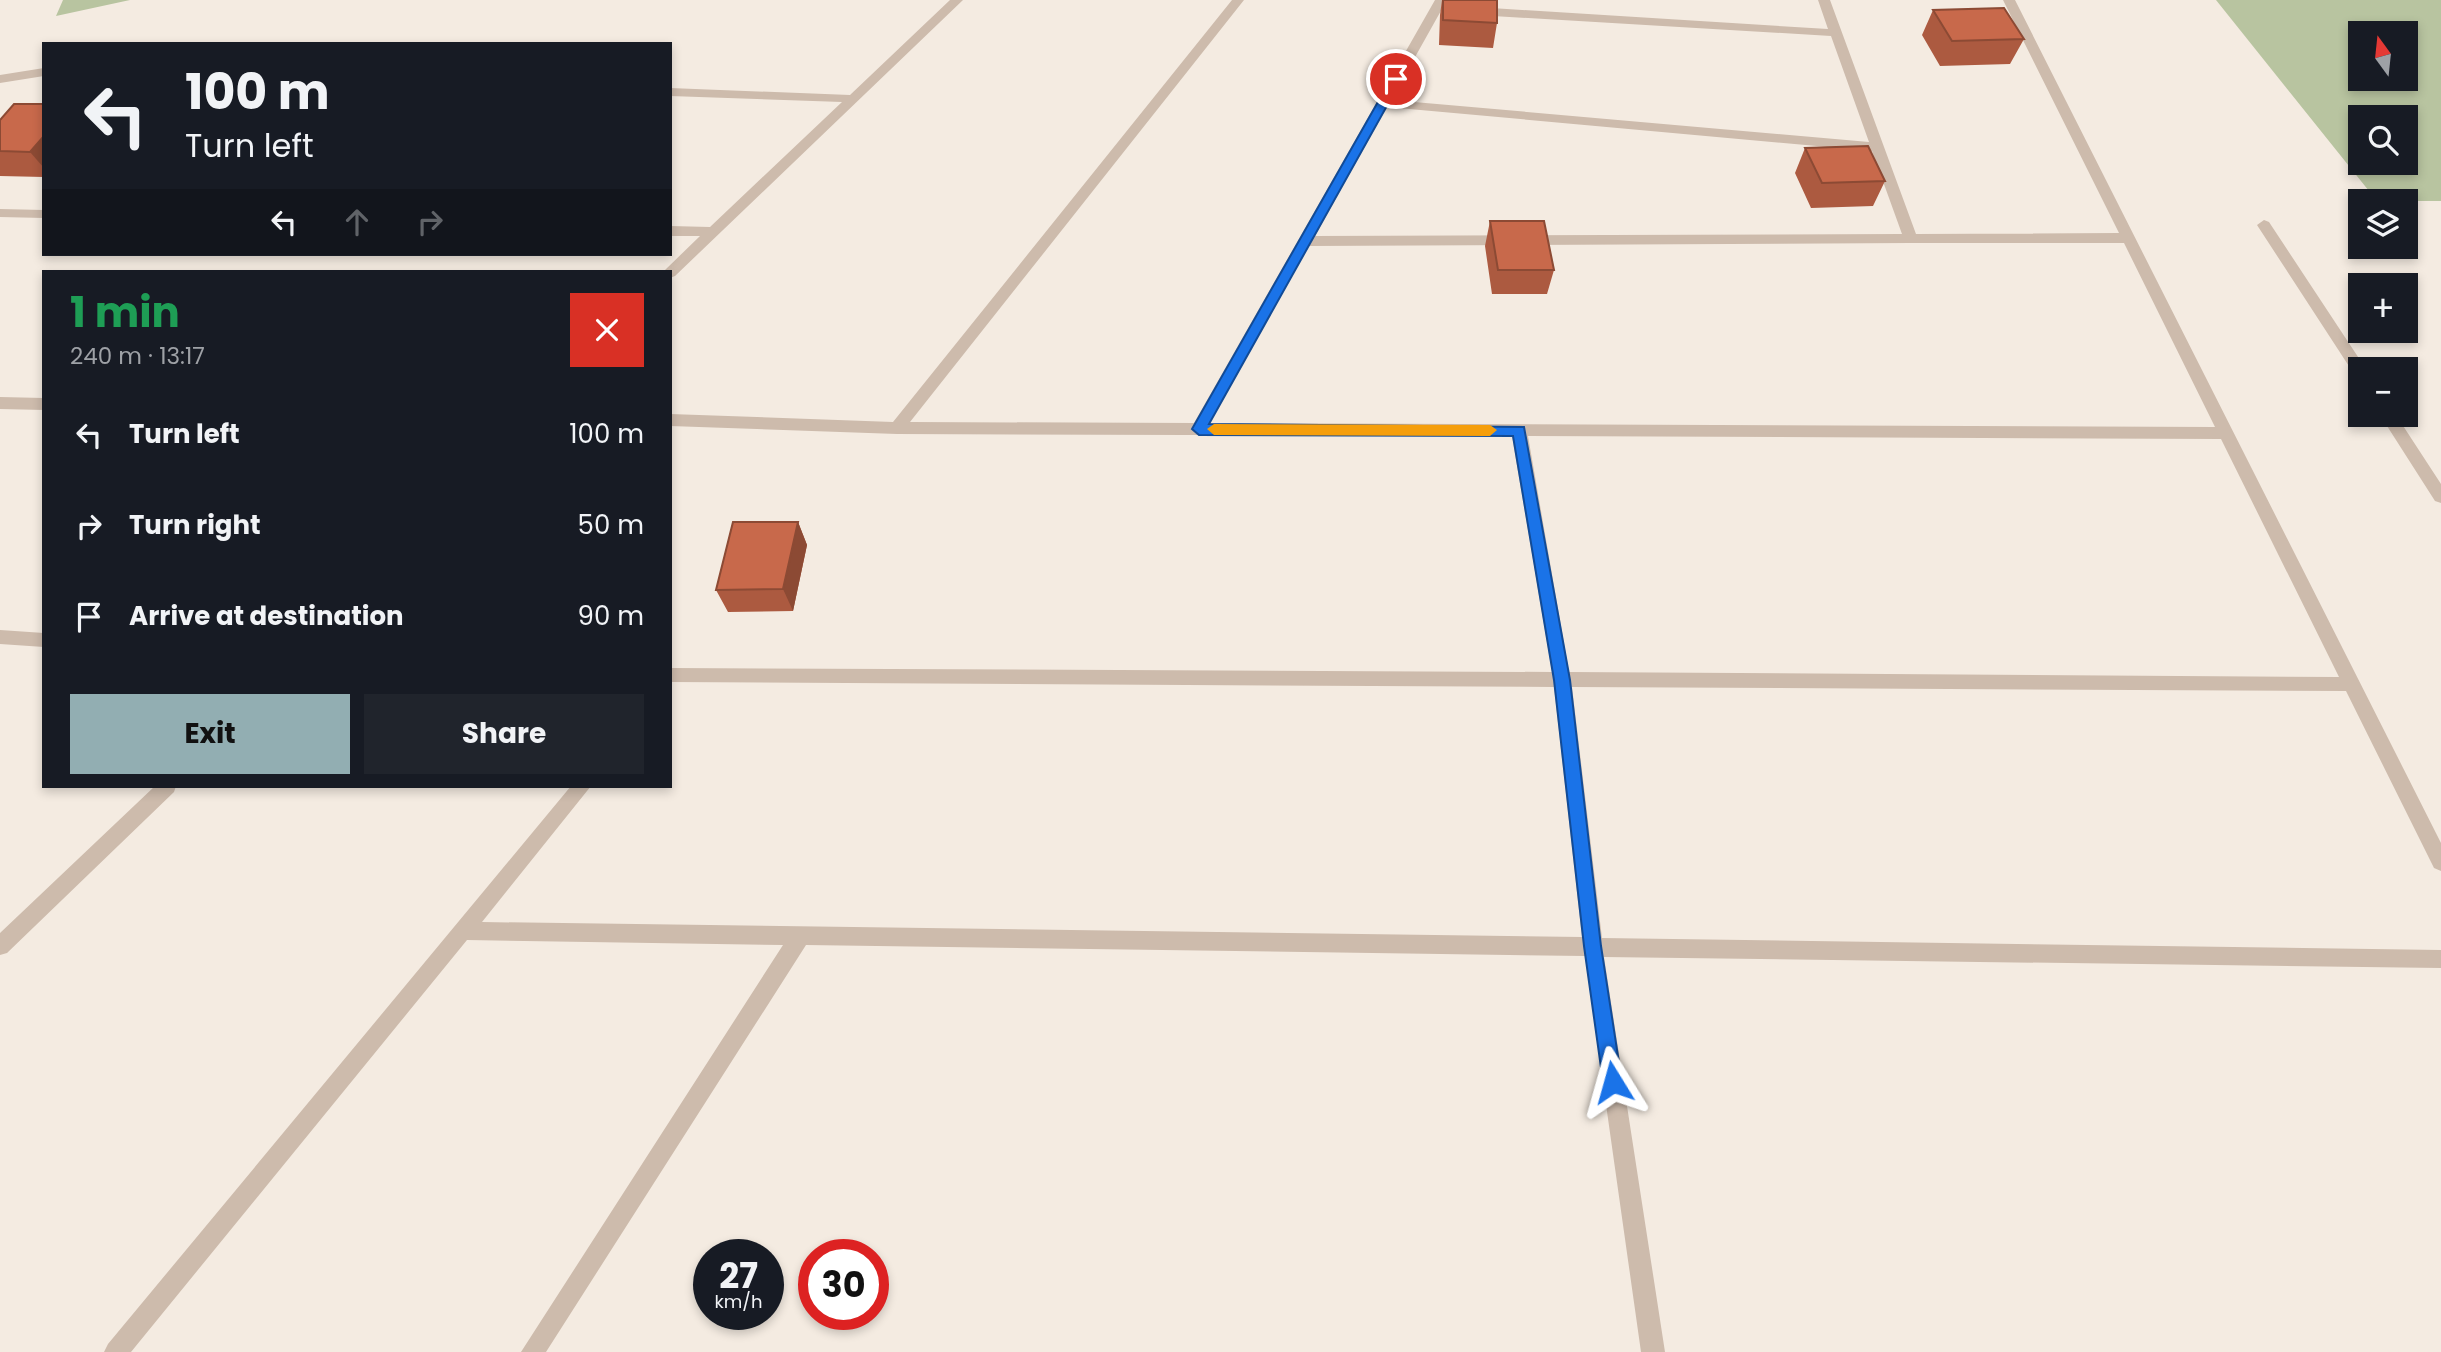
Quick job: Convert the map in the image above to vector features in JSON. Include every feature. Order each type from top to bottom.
[{"type":"street","points":[[672,271],[957,0]]},
{"type":"street","points":[[897,428],[1238,0]]},
{"type":"street","points":[[1824,0],[1911,239]]},
{"type":"street","points":[[2009,0],[2441,862]]},
{"type":"street","points":[[1199,429],[1383,103],[1443,6]]},
{"type":"street","points":[[1464,10],[1836,33]]},
{"type":"street","points":[[0,79],[42,72]]},
{"type":"street","points":[[672,92],[853,99]]},
{"type":"street","points":[[1383,103],[1877,147]]},
{"type":"street","points":[[0,213],[42,214]]},
{"type":"street","points":[[2264,225],[2351,357]]},
{"type":"street","points":[[672,231],[713,232]]},
{"type":"street","points":[[1305,241],[2129,238]]},
{"type":"street","points":[[0,403],[42,404]]},
{"type":"street","points":[[672,420],[897,428],[2227,433]]},
{"type":"street","points":[[2396,427],[2441,497]]},
{"type":"street","points":[[1519,430],[1562,680],[1592,946],[1653,1352]]},
{"type":"street","points":[[0,637],[42,640]]},
{"type":"street","points":[[672,676],[2352,684]]},
{"type":"street","points":[[0,946],[165,788]]},
{"type":"street","points":[[116,1352],[580,788]]},
{"type":"street","points":[[463,931],[2441,959]]},
{"type":"street","points":[[533,1352],[801,935]]},
{"type":"green space","points":[[63,0],[130,0],[56,16]]},
{"type":"green space","points":[[2216,0],[2441,0],[2441,201],[2418,201],[2418,189],[2367,189],[2356,175],[2418,175],[2418,105],[2348,105],[2348,165]]},
{"type":"building","points":[[1443,0],[1497,0],[1497,23],[1443,20]]},
{"type":"building","points":[[2004,8],[2024,39],[1952,41],[1933,10]]},
{"type":"building","points":[[14,104],[42,104],[42,138],[30,152],[0,151],[0,120]]},
{"type":"building","points":[[1868,146],[1885,181],[1822,183],[1805,148]]},
{"type":"building","points":[[1490,221],[1544,221],[1554,270],[1498,270]]},
{"type":"building","points":[[733,522],[798,522],[783,589],[716,590]]},
{"type":"slow traffic","points":[[1214,429],[1490,430]]},
{"type":"route","points":[[1396,79],[1199,429],[1519,430],[1562,680],[1592,946],[1613,1082]]}]
